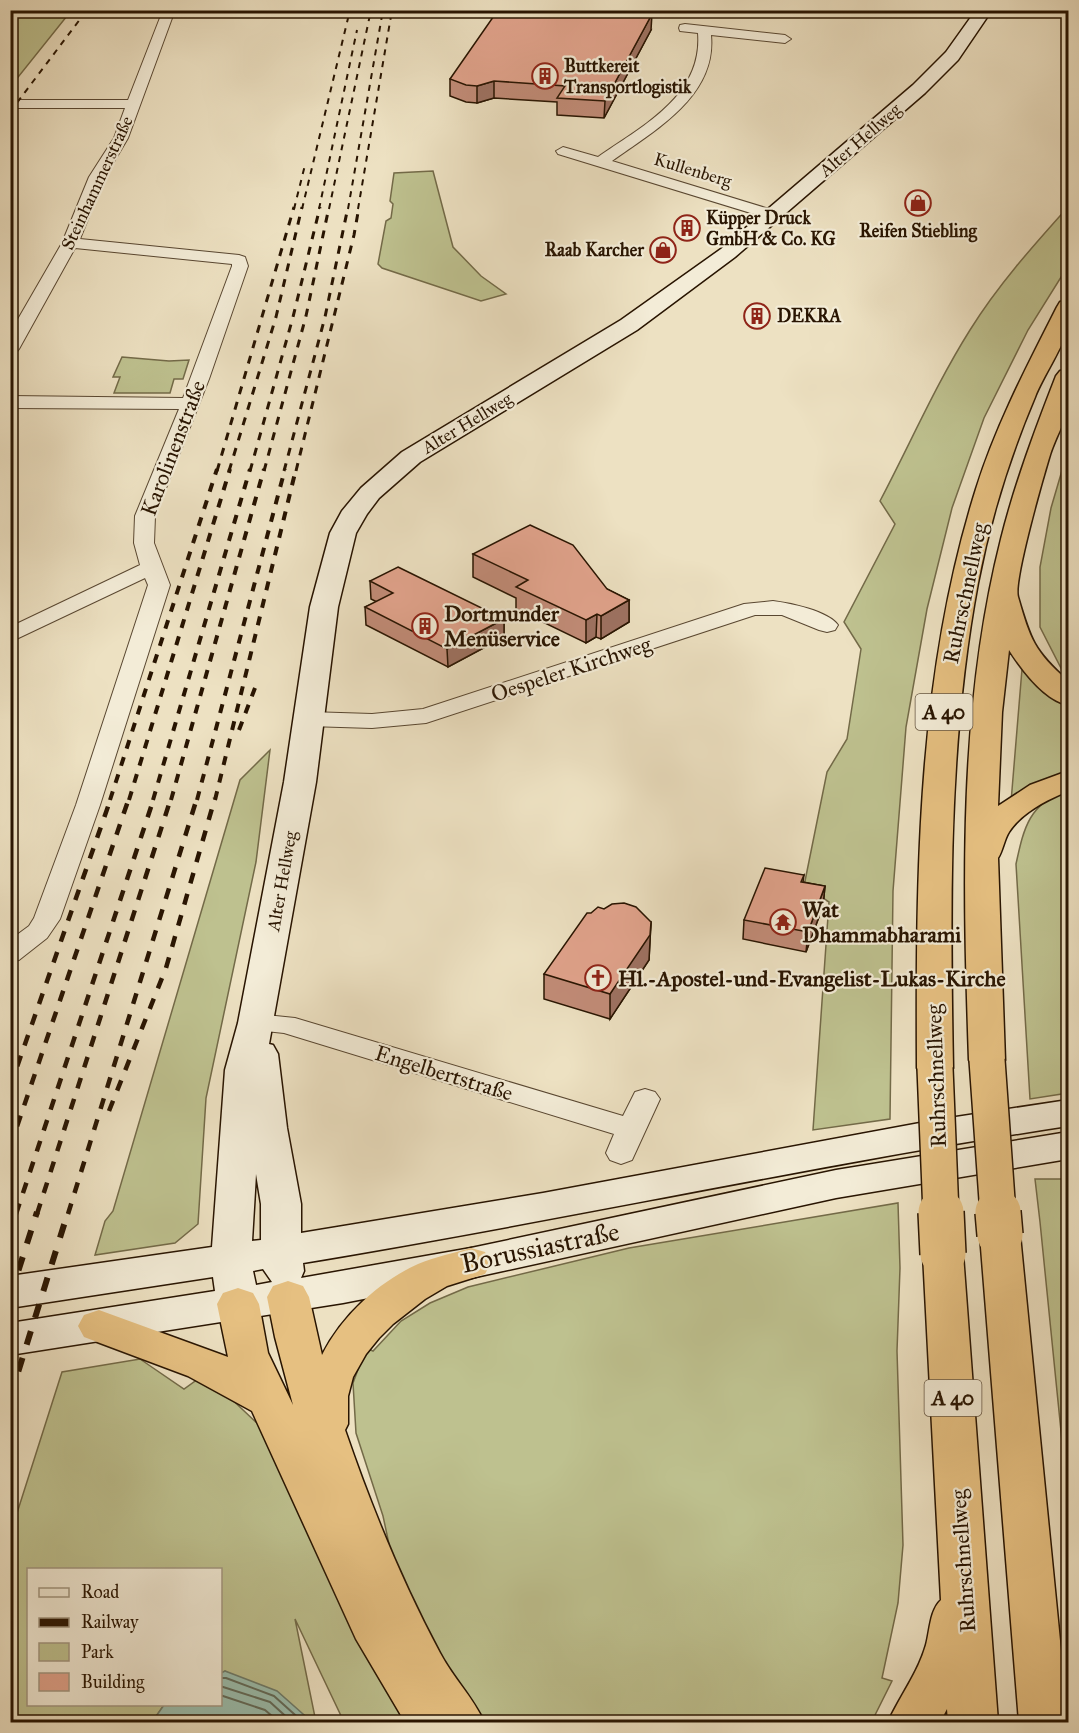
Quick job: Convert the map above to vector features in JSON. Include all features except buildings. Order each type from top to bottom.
[{"type":"highway","name":"Ruhrschnellweg","points":[[973,1722],[943,1254],[934,1068],[933,925],[938,762],[958,612],[977,530],[999,457],[1029,383],[1068,308]]},
{"type":"highway","name":"Ruhrschnellweg","points":[[1044,1722],[1000,1235],[987,1060],[981,874],[989,702],[1006,583],[1034,467],[1068,376]]},
{"type":"highway","points":[[1006,583],[1006,609],[1016,638],[1038,668],[1068,696]]},
{"type":"highway","points":[[981,874],[987,842],[998,823],[1021,803],[1068,780]]},
{"type":"highway","points":[[325,1435],[326,1397],[340,1360],[354,1340],[381,1311],[405,1291],[428,1277],[471,1263]]},
{"type":"highway","points":[[288,1298],[294,1333],[325,1435],[357,1522],[420,1665],[459,1722]]},
{"type":"highway","points":[[238,1304],[247,1353],[373,1624],[432,1722]]},
{"type":"highway","points":[[99,1326],[202,1364],[269,1400]]},
{"type":"highway","points":[[914,1722],[943,1670],[954,1634],[960,1587],[962,1542]]},
{"type":"street","name":"Steinhammerstraße","points":[[10,349],[70,243],[97,177],[121,138],[170,10]]},
{"type":"street","name":"Alter Hellweg","points":[[238,1304],[231,1259],[244,1070],[256,1023],[300,782],[324,607],[343,533],[355,511],[370,493],[396,470],[434,442],[598,345],[666,300],[774,215],[919,89],[952,56],[984,10]]},
{"type":"street","points":[[685,28],[785,39]]},
{"type":"street","name":"Kullenberg","points":[[602,161],[677,105],[691,90],[700,72],[705,53],[704,30]]},
{"type":"street","points":[[10,104],[134,104]]},
{"type":"street","name":"Kullenberg","points":[[563,150],[774,215]]},
{"type":"street","name":"Karolinenstraße","points":[[18,948],[47,919],[88,805],[159,585],[144,550],[142,531],[145,516],[240,266],[239,260],[70,243]]},
{"type":"street","points":[[10,402],[188,404]]},
{"type":"street","points":[[10,636],[151,567]]},
{"type":"street","name":"Oespeler Kirchweg","points":[[309,719],[372,721],[426,717],[752,609],[774,606],[790,608],[827,625]]},
{"type":"street","name":"Alter Hellweg","points":[[256,1023],[268,1128],[282,1204],[280,1250],[288,1298]]},
{"type":"street","name":"Engelbertstraße","points":[[256,1023],[285,1024],[626,1141],[645,1099]]},
{"type":"street","name":"Borussiastraße","points":[[10,1292],[231,1259],[553,1205],[820,1153],[1068,1113]]},
{"type":"street","name":"Borussiastraße","points":[[10,1339],[288,1298],[471,1263],[836,1184],[1068,1146]]},
{"type":"green space","points":[[10,11],[71,11],[11,86]]},
{"type":"green space","points":[[433,171],[453,247],[481,276],[506,294],[481,301],[382,268],[378,264],[386,221],[391,218],[393,204],[390,201],[394,173]]},
{"type":"green space","points":[[1068,207],[1068,266],[1028,330],[984,418],[952,508],[927,609],[906,727],[893,891],[890,1119],[813,1130],[829,902],[804,886],[827,772],[847,739],[861,649],[844,622],[895,524],[880,501],[946,371],[992,297]]},
{"type":"green space","points":[[122,357],[169,361],[189,360],[183,379],[174,379],[170,393],[114,393],[120,377],[113,377]]},
{"type":"green space","points":[[1068,450],[1068,676],[1063,672],[1040,627],[1040,567],[1051,508]]},
{"type":"green space","points":[[1023,657],[1053,692],[1068,703],[1068,771],[1029,788],[1011,802]]},
{"type":"green space","points":[[270,750],[256,862],[206,1098],[198,1224],[175,1243],[95,1255],[105,1221],[113,1211],[240,780]]},
{"type":"green space","points":[[1068,789],[1068,1093],[1030,1099],[1016,864],[1030,818],[1045,802]]},
{"type":"green space","points":[[1035,1179],[1068,1179],[1068,1501],[1040,1222]]},
{"type":"green space","points":[[898,1203],[900,1268],[897,1351],[903,1545],[898,1603],[882,1678],[892,1681],[873,1719],[870,1722],[488,1722],[448,1678],[399,1591],[383,1516],[356,1433],[353,1383],[366,1348],[373,1351],[401,1321],[430,1303],[468,1287],[629,1248]]},
{"type":"green space","points":[[140,1359],[184,1389],[205,1374],[260,1426],[412,1722],[344,1722],[295,1619],[316,1722],[225,1671],[222,1672],[222,1568],[27,1568],[27,1706],[163,1706],[152,1722],[11,1722],[10,1535],[62,1372]]},
{"type":"water","points":[[225,1671],[277,1691],[312,1722],[152,1722],[163,1706],[222,1706],[222,1672]]},
{"type":"railway","points":[[10,112],[87,10]]},
{"type":"railway","points":[[302,209],[350,10]]},
{"type":"railway","points":[[329,209],[371,10]]},
{"type":"railway","points":[[348,209],[383,10]]},
{"type":"railway","points":[[358,209],[392,10]]},
{"type":"railway","points":[[319,209],[357,30]]},
{"type":"railway","points":[[294,209],[305,165]]},
{"type":"railway","points":[[217,471],[294,207]]},
{"type":"railway","points":[[229,471],[276,317],[302,207]]},
{"type":"railway","points":[[250,471],[293,317],[320,207]]},
{"type":"railway","points":[[264,471],[306,316],[329,207]]},
{"type":"railway","points":[[284,471],[325,317],[348,207]]},
{"type":"railway","points":[[296,471],[359,207]]},
{"type":"railway","points":[[110,800],[217,469]]},
{"type":"railway","points":[[129,800],[230,469]]},
{"type":"railway","points":[[153,800],[250,469]]},
{"type":"railway","points":[[171,800],[264,469]]},
{"type":"railway","points":[[197,800],[285,469]]},
{"type":"railway","points":[[215,800],[296,469]]},
{"type":"railway","points":[[239,730],[258,680]]},
{"type":"railway","points":[[10,1087],[111,798]]},
{"type":"railway","points":[[10,1147],[129,798]]},
{"type":"railway","points":[[16,1214],[154,798]]},
{"type":"railway","points":[[37,1214],[171,798]]},
{"type":"railway","points":[[68,1214],[197,798]]},
{"type":"railway","points":[[109,1111],[166,968],[215,798]]},
{"type":"railway","points":[[10,1231],[16,1212]]},
{"type":"railway","points":[[10,1297],[37,1212]]},
{"type":"railway","points":[[10,1398],[68,1212]]},
{"type":"place","name":"Buttkereit Transportlogistik","points":[[545,76]]},
{"type":"place","name":"Reifen Stiebling","points":[[918,203]]},
{"type":"place","name":"Küpper Druck GmbH & Co. KG","points":[[687,228]]},
{"type":"place","name":"Raab Karcher","points":[[663,250]]},
{"type":"place","name":"DEKRA","points":[[757,316]]},
{"type":"place","name":"Dortmunder Menüservice","points":[[425,626]]},
{"type":"place","name":"Wat Dhammabharami","points":[[783,922]]},
{"type":"place","name":"Hl.-Apostel-und-Evangelist-Lukas-Kirche","points":[[598,978]]}]
